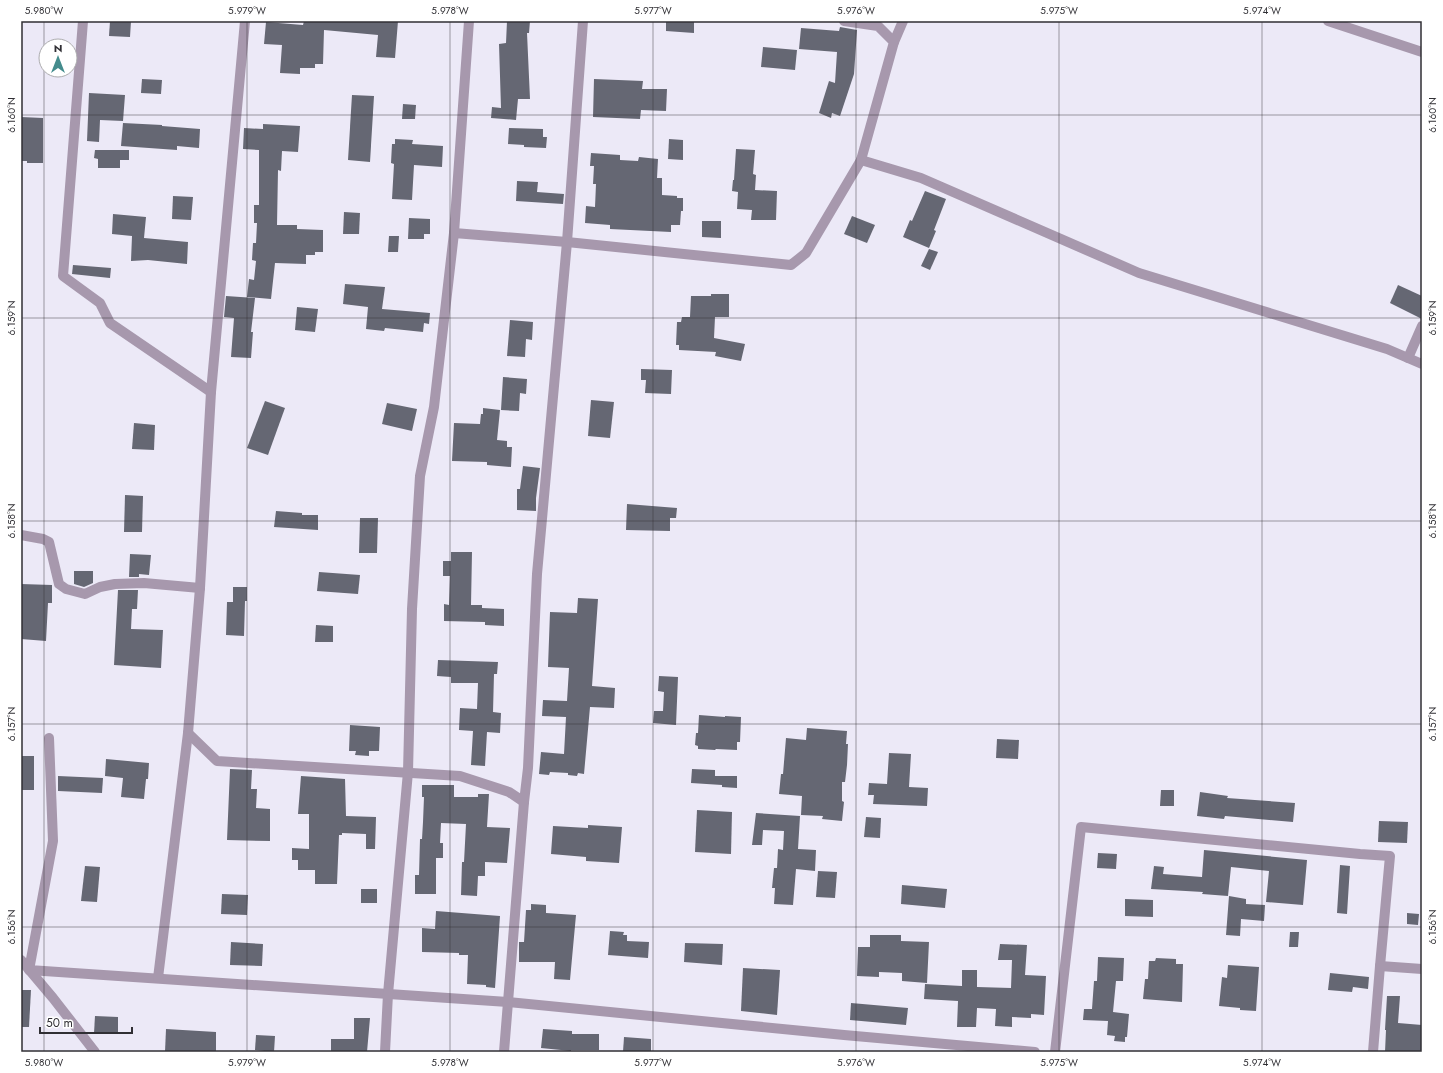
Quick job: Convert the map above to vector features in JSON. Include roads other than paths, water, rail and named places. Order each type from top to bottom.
[{"type":"street","points":[[83,21],[63,276],[100,303],[110,323],[211,392]]},
{"type":"street","points":[[158,978],[188,733],[200,588],[211,392],[245,21]]},
{"type":"street","points":[[385,1052],[388,994],[408,772],[412,609],[420,476],[434,407],[454,233],[469,21]]},
{"type":"street","points":[[504,1052],[528,768],[537,574],[567,242],[583,21]]},
{"type":"street","points":[[844,21],[878,26],[894,42]]},
{"type":"street","points":[[454,233],[567,242],[791,265],[806,254],[861,160],[894,42],[903,21]]},
{"type":"street","points":[[1328,21],[1422,52]]},
{"type":"street","points":[[861,160],[921,178],[1139,273],[1388,349],[1422,364]]},
{"type":"street","points":[[1408,358],[1422,326]]},
{"type":"street","points":[[21,535],[43,539],[49,542],[59,584],[66,589],[76,592],[85,594],[115,584],[144,583],[200,588]]},
{"type":"street","points":[[188,733],[217,761],[460,776],[509,792],[524,802]]},
{"type":"street","points":[[29,970],[53,841],[49,738]]},
{"type":"street","points":[[1055,1052],[1081,827],[1390,856],[1373,1052]]},
{"type":"street","points":[[21,960],[95,1052]]},
{"type":"street","points":[[1380,966],[1422,970]]},
{"type":"street","points":[[29,970],[508,1002],[1035,1052]]}]
